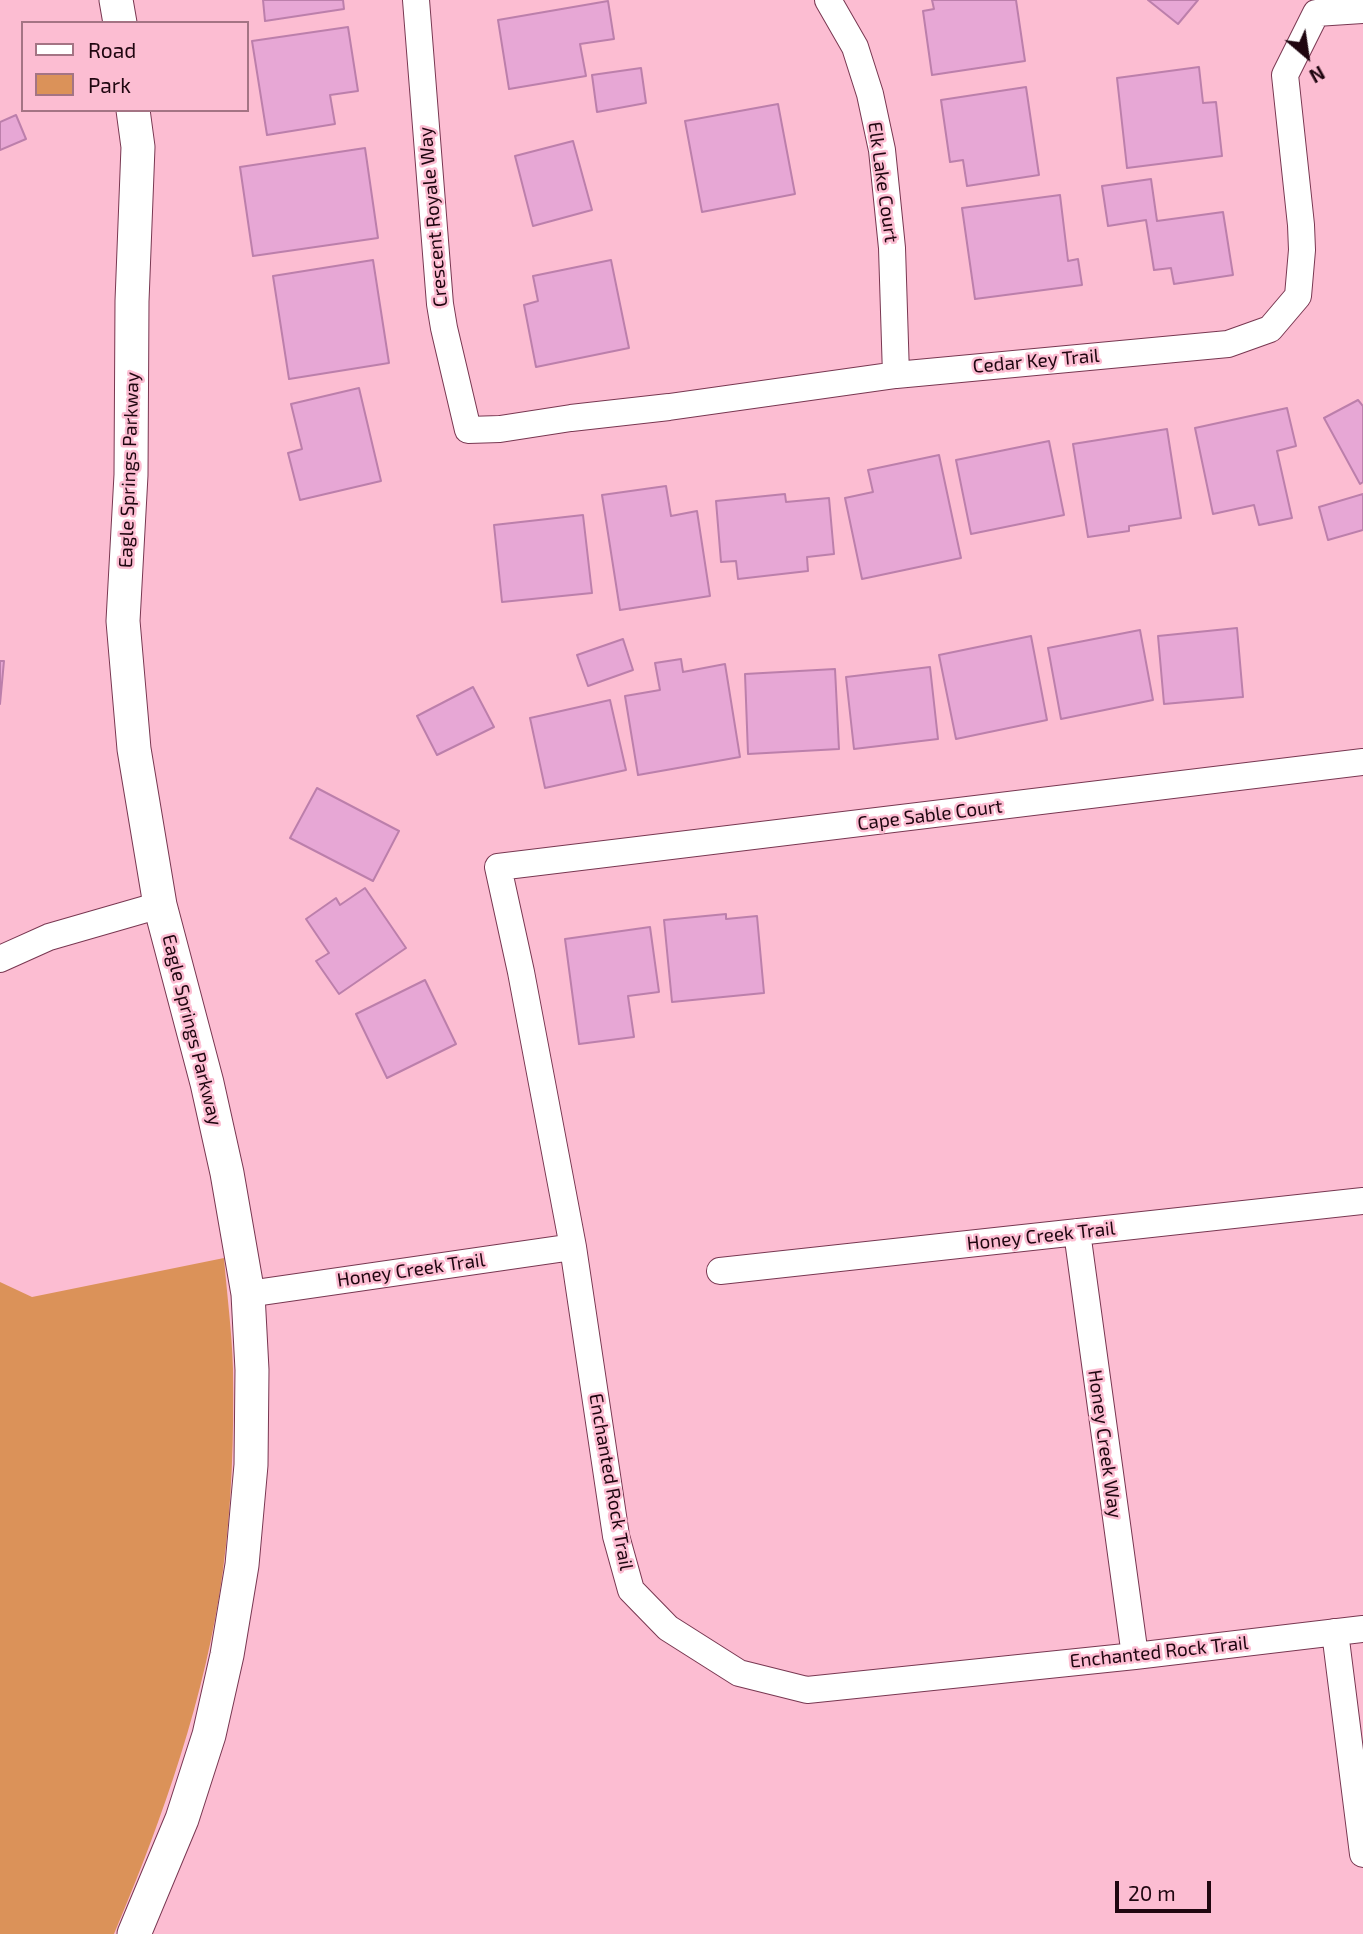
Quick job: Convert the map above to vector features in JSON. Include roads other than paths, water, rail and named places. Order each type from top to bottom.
[{"type":"street","points":[[116,0],[120,21]]},
{"type":"street","name":"Crescent Royale Way","points":[[415,0],[440,304],[443,328],[468,430]]},
{"type":"street","name":"Elk Lake Court","points":[[828,0],[855,47],[870,94],[881,150],[892,248],[896,375]]},
{"type":"street","name":"Cedar Key Trail","points":[[468,430],[500,429],[679,406],[896,375],[1228,344],[1270,329],[1298,296],[1302,250],[1285,75],[1316,13],[1363,10]]},
{"type":"street","name":"Eagle Springs Parkway","points":[[133,112],[138,147],[132,301],[131,475],[123,621],[135,749],[160,905],[228,1173],[248,1294],[252,1370],[251,1465],[242,1565],[227,1655],[209,1734],[182,1819],[134,1934]]},
{"type":"street","name":"Cape Sable Court","points":[[498,867],[1363,762]]},
{"type":"street","name":"Enchanted Rock Trail","points":[[498,867],[521,972],[573,1247],[616,1536],[631,1590],[667,1628],[739,1673],[807,1690],[1363,1629]]},
{"type":"street","points":[[0,959],[50,937],[160,905]]},
{"type":"street","name":"Honey Creek Trail","points":[[720,1271],[1363,1201]]},
{"type":"street","name":"Honey Creek Way","points":[[1077,1232],[1135,1656]]},
{"type":"street","name":"Honey Creek Trail","points":[[248,1294],[573,1247]]},
{"type":"street","points":[[1335,1632],[1363,1854]]}]
